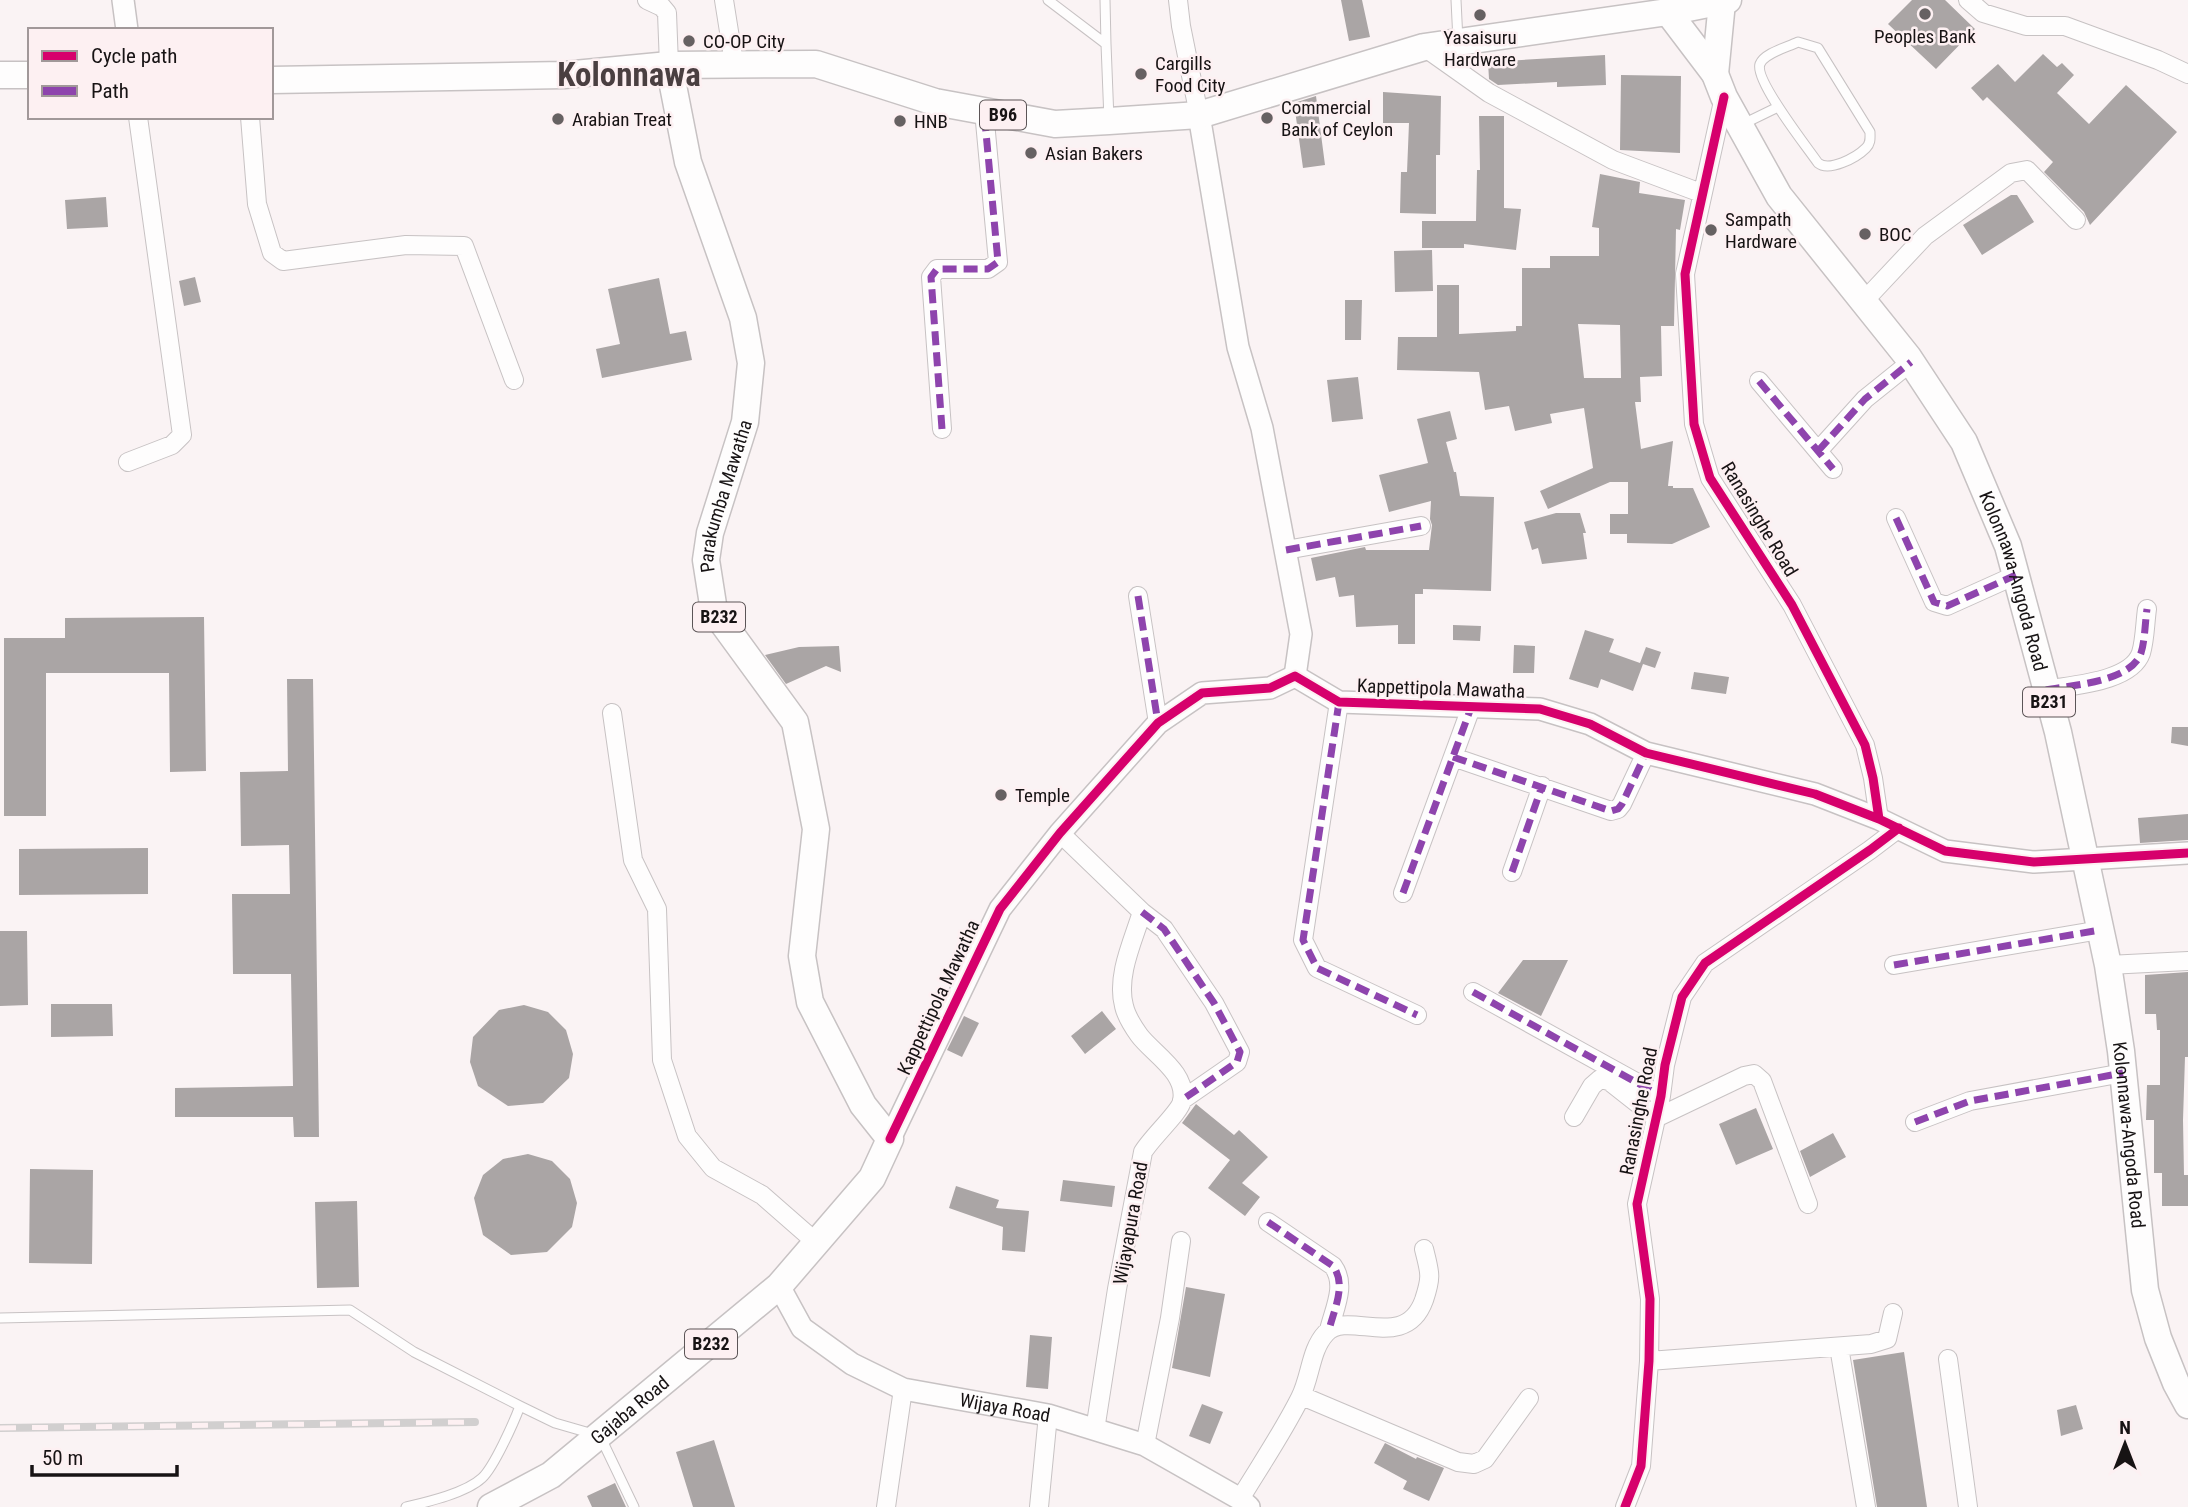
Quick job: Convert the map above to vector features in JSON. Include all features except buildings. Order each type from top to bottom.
[{"type":"main road","name":"B96","points":[[273,80],[564,75],[670,65],[816,64],[935,102],[1055,124],[1199,115],[1424,47],[1666,6],[1725,1]]},
{"type":"main road","points":[[1719,85],[1725,1]]},
{"type":"main road","name":"Kolonnawa-Angoda Road","points":[[1666,6],[1719,85],[1779,196],[1911,362],[1964,442],[2008,546],[2046,690],[2108,965],[2123,1073],[2145,1290],[2158,1338],[2188,1405]]},
{"type":"main road","name":"Parakumba Mawatha","points":[[670,65],[688,162],[743,318],[751,363],[745,422],[710,533],[706,560],[715,611],[795,722],[816,829],[802,957],[810,1002],[863,1105],[890,1139]]},
{"type":"main road","points":[[0,75],[28,75]]},
{"type":"main road","name":"Gajaba Road","points":[[491,1507],[551,1475],[779,1286],[818,1244],[872,1178],[890,1139]]},
{"type":"street","points":[[123,0],[127,28]]},
{"type":"street","points":[[648,0],[662,7],[667,13],[670,65]]},
{"type":"street","points":[[724,0],[734,63]]},
{"type":"street","points":[[1178,0],[1238,347],[1262,428],[1301,634],[1295,676]]},
{"type":"street","points":[[1968,0],[1983,13],[2026,26],[2065,26],[2158,60],[2188,74]]},
{"type":"street","points":[[1424,47],[1489,93],[1613,160],[1701,193]]},
{"type":"street","name":"Ranasinghe Road","points":[[1719,85],[1685,274],[1694,424],[1710,478],[1792,606],[1865,745],[1879,819]]},
{"type":"street","points":[[942,429],[931,277],[937,269],[988,269],[998,262],[984,111]]},
{"type":"street","points":[[128,462],[172,445],[182,435],[138,119]]},
{"type":"street","points":[[250,119],[257,204],[272,253],[283,261],[406,245],[464,246],[514,380]]},
{"type":"street","points":[[1864,301],[1925,236],[2011,173],[2027,170],[2076,220]]},
{"type":"street","points":[[1818,451],[1865,399],[1911,362]]},
{"type":"street","points":[[1759,381],[1833,468]]},
{"type":"street","points":[[1896,518],[1934,602],[1947,606],[2016,575]]},
{"type":"street","points":[[1286,550],[1421,526]]},
{"type":"street","points":[[1138,596],[1158,723]]},
{"type":"street","points":[[2046,690],[2110,678],[2131,667],[2140,655],[2147,609]]},
{"type":"street","name":"Kappettipola Mawatha","points":[[890,1139],[1000,909],[1060,833],[1158,723],[1202,693],[1270,688],[1295,676],[1339,702],[1540,709],[1590,724],[1646,753],[1815,794],[1879,819],[1945,851],[2034,862],[2188,853]]},
{"type":"street","points":[[1339,702],[1303,940],[1317,968],[1417,1015]]},
{"type":"street","points":[[1403,893],[1472,705]]},
{"type":"street","points":[[612,713],[632,860],[657,909],[662,1060],[687,1136],[713,1168],[762,1195],[818,1244]]},
{"type":"street","points":[[1453,757],[1611,811],[1622,804],[1646,753]]},
{"type":"street","points":[[1512,872],[1542,786]]},
{"type":"street","name":"Ranasinghe Road","points":[[1625,1507],[1642,1466],[1648,1361],[1650,1299],[1637,1204],[1661,1096],[1665,1065],[1682,997],[1705,963],[1899,828]]},
{"type":"street","points":[[1060,833],[1142,912],[1122,976],[1124,1007],[1139,1035],[1172,1068],[1180,1084],[1182,1101]]},
{"type":"street","name":"Wijayapura Road","points":[[1095,1430],[1117,1289],[1143,1152],[1182,1101],[1237,1062],[1240,1052],[1214,1003],[1164,929],[1142,912]]},
{"type":"street","points":[[1894,965],[2101,930]]},
{"type":"street","points":[[2108,965],[2188,961]]},
{"type":"street","points":[[1473,992],[1661,1096]]},
{"type":"street","points":[[1915,1122],[1970,1101],[2123,1073]]},
{"type":"street","points":[[1574,1117],[1592,1086],[1600,1079],[1609,1081],[1656,1118],[1744,1076],[1754,1074],[1762,1081],[1808,1204]]},
{"type":"street","points":[[1245,1503],[1302,1396],[1319,1342],[1329,1330],[1340,1286],[1339,1274],[1333,1266],[1268,1222]]},
{"type":"street","points":[[1145,1445],[1170,1318],[1181,1241]]},
{"type":"street","points":[[1329,1330],[1349,1325],[1382,1328],[1405,1325],[1421,1307],[1432,1278],[1424,1249]]},
{"type":"street","name":"Wijaya Road","points":[[779,1286],[802,1328],[852,1364],[903,1389],[1048,1415],[1145,1445],[1245,1503]]},
{"type":"street","points":[[1648,1361],[1871,1345],[1887,1339],[1893,1313]]},
{"type":"street","points":[[1839,1347],[1866,1507]]},
{"type":"street","points":[[1948,1359],[1968,1507]]},
{"type":"street","points":[[886,1507],[903,1389]]},
{"type":"street","points":[[1302,1396],[1458,1462],[1474,1464],[1485,1459],[1529,1398]]},
{"type":"street","points":[[1039,1507],[1048,1415]]},
{"type":"lane","points":[[1048,0],[1106,44]]},
{"type":"lane","points":[[1105,0],[1109,121]]},
{"type":"lane","points":[[1456,0],[1458,42]]},
{"type":"lane","points":[[1798,42],[1818,48],[1870,132],[1870,142],[1865,149],[1832,167],[1823,167],[1778,107],[1759,73],[1764,57],[1798,42]]},
{"type":"lane","points":[[1740,125],[1778,107]]},
{"type":"lane","points":[[0,1318],[349,1310],[414,1352],[520,1406],[555,1423],[600,1436],[634,1507]]},
{"type":"lane","points":[[406,1507],[443,1499],[482,1478],[509,1433],[520,1406]]},
{"type":"railway","points":[[0,1428],[475,1422]]},
{"type":"marked path","points":[[942,429],[931,277],[937,269],[988,269],[998,262],[984,111]]},
{"type":"marked path","points":[[1818,451],[1865,399],[1911,362]]},
{"type":"marked path","points":[[1759,381],[1833,469]]},
{"type":"marked path","points":[[1896,518],[1934,602],[1947,606],[2016,575]]},
{"type":"marked path","points":[[1286,550],[1421,526]]},
{"type":"marked path","points":[[1138,596],[1158,723]]},
{"type":"marked path","points":[[2046,690],[2085,684],[2113,676],[2135,663],[2141,653],[2147,609]]},
{"type":"marked path","points":[[1339,702],[1303,940],[1317,968],[1417,1015]]},
{"type":"marked path","points":[[1403,893],[1472,705]]},
{"type":"marked path","points":[[1453,757],[1611,811],[1622,804],[1646,753]]},
{"type":"marked path","points":[[1512,872],[1542,786]]},
{"type":"marked path","points":[[1142,912],[1164,929],[1214,1003],[1240,1052],[1237,1062],[1182,1100]]},
{"type":"marked path","points":[[1894,965],[2100,930]]},
{"type":"marked path","points":[[1473,992],[1661,1096]]},
{"type":"marked path","points":[[1915,1122],[1970,1101],[2123,1073]]},
{"type":"marked path","points":[[1268,1222],[1333,1266],[1337,1273],[1339,1289],[1329,1330]]},
{"type":"cycle path","points":[[1724,97],[1685,274],[1694,424],[1710,478],[1792,605],[1865,745],[1879,819]]},
{"type":"cycle path","points":[[890,1139],[1000,909],[1060,833],[1158,723],[1202,693],[1270,688],[1295,676],[1339,702],[1540,709],[1590,724],[1646,753],[1815,794],[1879,819],[1945,851],[2034,862],[2188,853]]},
{"type":"cycle path","points":[[1625,1507],[1641,1466],[1649,1361],[1650,1299],[1637,1204],[1661,1096],[1665,1065],[1682,997],[1705,963],[1899,828]]},
{"type":"place","name":"Peoples Bank","points":[[1925,14]]},
{"type":"place","name":"Yasaisuru Hardware","points":[[1480,15]]},
{"type":"place","name":"CO-OP City","points":[[689,41]]},
{"type":"place","name":"Cargills Food City","points":[[1141,74]]},
{"type":"place","name":"Commercial Bank of Ceylon","points":[[1267,118]]},
{"type":"place","name":"Arabian Treat","points":[[558,119]]},
{"type":"place","name":"HNB","points":[[900,121]]},
{"type":"place","name":"Asian Bakers","points":[[1031,153]]},
{"type":"place","name":"Sampath Hardware","points":[[1711,230]]},
{"type":"place","name":"BOC","points":[[1865,234]]},
{"type":"place","name":"Temple","points":[[1001,795]]},
{"type":"district","name":"Kolonnawa","points":[[629,74]]}]
